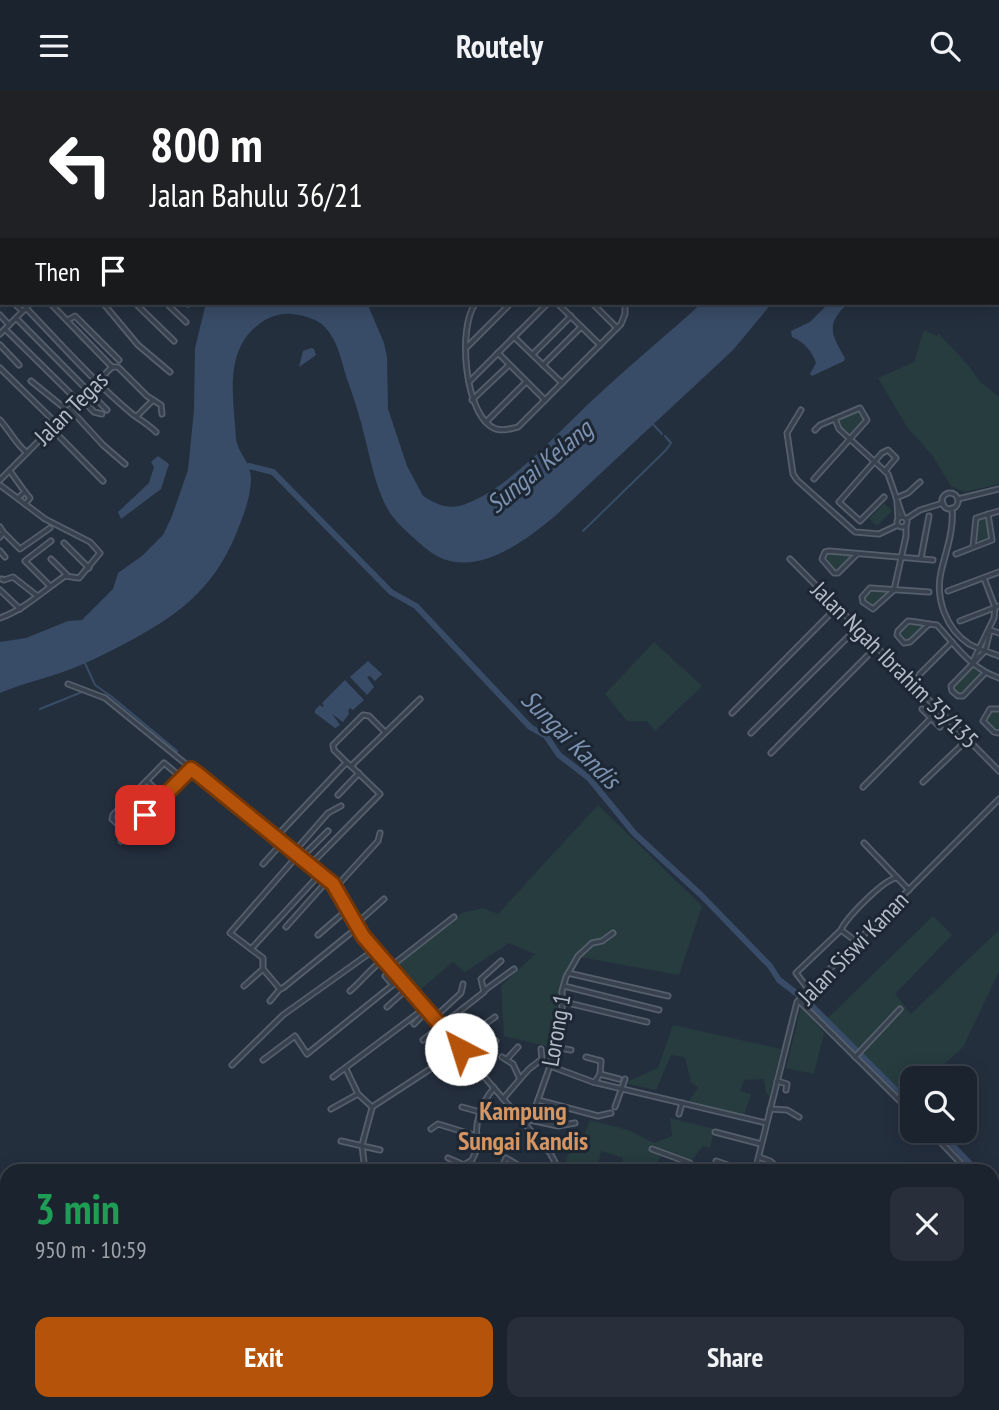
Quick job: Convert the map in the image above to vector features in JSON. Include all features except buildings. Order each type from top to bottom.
[{"type":"street","points":[[52,305],[112,367],[118,367],[147,396],[163,407],[162,414]]},
{"type":"street","points":[[105,305],[138,345],[170,372]]},
{"type":"street","points":[[137,305],[174,341]]},
{"type":"street","points":[[168,305],[186,322]]},
{"type":"street","points":[[474,305],[468,318],[467,347],[472,400],[486,422],[494,428],[506,431],[518,427],[617,328],[625,314],[625,305]]},
{"type":"street","points":[[467,347],[509,305]]},
{"type":"street","points":[[470,381],[546,305]]},
{"type":"street","points":[[559,305],[600,345]]},
{"type":"street","points":[[594,305],[617,328]]},
{"type":"street","points":[[0,334],[27,306],[98,381],[133,415],[156,432]]},
{"type":"street","points":[[0,315],[7,327],[79,399],[94,412],[102,414]]},
{"type":"street","points":[[68,320],[75,316],[119,360]]},
{"type":"street","points":[[533,354],[571,316]]},
{"type":"street","points":[[16,318],[107,409]]},
{"type":"street","points":[[543,365],[582,327]]},
{"type":"street","points":[[514,337],[562,383]]},
{"type":"street","points":[[0,345],[19,365]]},
{"type":"street","points":[[498,353],[545,400]]},
{"type":"street","points":[[472,400],[509,365]]},
{"type":"street","name":"Jalan Tegas","points":[[0,482],[112,367]]},
{"type":"street","points":[[0,368],[56,423]]},
{"type":"street","points":[[31,381],[69,410],[125,464]]},
{"type":"street","points":[[486,422],[526,382]]},
{"type":"street","points":[[137,416],[153,399]]},
{"type":"street","points":[[814,479],[867,421],[860,408],[815,430]]},
{"type":"street","points":[[801,410],[787,433],[793,474],[797,480],[855,532],[878,534],[902,526]]},
{"type":"street","points":[[835,419],[839,429],[885,471],[902,518],[904,539],[894,590],[873,609],[863,602],[862,597],[870,588],[894,590],[929,591]]},
{"type":"street","points":[[0,420],[14,436],[16,444],[26,453]]},
{"type":"street","points":[[51,428],[103,481]]},
{"type":"street","points":[[884,497],[860,521],[839,502],[885,450],[891,451],[896,458],[885,471]]},
{"type":"street","points":[[9,470],[30,498],[25,504]]},
{"type":"street","points":[[0,482],[45,519],[77,534],[98,548],[100,553],[79,578],[67,575],[51,559]]},
{"type":"street","points":[[897,499],[920,482]]},
{"type":"street","points":[[958,499],[999,489]]},
{"type":"street","points":[[18,498],[24,492]]},
{"type":"street","points":[[943,503],[943,498],[948,493],[958,499]]},
{"type":"street","points":[[943,503],[951,508],[957,505],[958,499]]},
{"type":"street","points":[[902,518],[943,503]]},
{"type":"street","points":[[951,508],[952,534],[941,573],[940,599],[952,627],[967,643],[999,656]]},
{"type":"street","points":[[973,547],[976,518],[999,511]]},
{"type":"street","points":[[956,554],[993,538],[988,514]]},
{"type":"street","points":[[921,558],[929,516]]},
{"type":"street","points":[[902,518],[902,526]]},
{"type":"street","points":[[1,532],[20,549],[50,528]]},
{"type":"street","points":[[50,586],[25,561],[51,541]]},
{"type":"street","points":[[64,543],[89,568]]},
{"type":"street","points":[[0,551],[5,557]]},
{"type":"street","points":[[857,554],[838,573],[834,573],[822,558],[825,552],[829,551],[933,560]]},
{"type":"street","name":"Jalan Ngah Ibrahim 35/135","points":[[790,559],[999,771]]},
{"type":"street","points":[[948,591],[999,572]]},
{"type":"street","points":[[0,618],[28,605],[36,595],[67,575]]},
{"type":"street","points":[[2,579],[14,577],[36,595]]},
{"type":"street","points":[[984,578],[997,607],[982,650],[951,686],[954,694],[963,696],[984,674]]},
{"type":"street","points":[[0,590],[20,609]]},
{"type":"street","points":[[732,713],[837,607]]},
{"type":"street","points":[[960,621],[997,607]]},
{"type":"street","points":[[929,624],[910,642],[904,643],[897,635],[908,621],[937,625],[984,674],[999,678]]},
{"type":"street","points":[[751,733],[857,628]]},
{"type":"street","points":[[990,630],[999,633]]},
{"type":"street","points":[[919,675],[952,642]]},
{"type":"street","points":[[771,753],[876,647]]},
{"type":"street","points":[[68,684],[106,698],[328,880],[374,949],[554,1158],[554,1164]]},
{"type":"street","points":[[276,837],[349,764],[420,699]]},
{"type":"street","points":[[922,709],[940,727]]},
{"type":"street","points":[[999,709],[990,709],[983,721],[994,732],[999,733]]},
{"type":"street","points":[[863,787],[939,710]]},
{"type":"street","points":[[310,865],[378,797],[379,791],[334,750],[333,743],[363,715],[369,716],[386,731]]},
{"type":"street","points":[[923,782],[968,739]]},
{"type":"street","points":[[128,834],[112,817],[129,799],[165,763],[182,778]]},
{"type":"street","points":[[121,841],[191,769]]},
{"type":"street","points":[[338,795],[359,773]]},
{"type":"street","points":[[147,781],[163,796]]},
{"type":"street","points":[[129,799],[145,815]]},
{"type":"street","name":"Jalan Siswi Kanan","points":[[757,1164],[799,1000],[999,799]]},
{"type":"street","points":[[280,989],[263,969],[263,958],[230,932],[298,855],[328,813],[341,806]]},
{"type":"street","points":[[298,855],[328,831]]},
{"type":"street","points":[[335,887],[378,841],[380,833]]},
{"type":"street","points":[[263,864],[283,842]]},
{"type":"street","points":[[864,843],[909,890]]},
{"type":"street","points":[[251,949],[320,874]]},
{"type":"street","points":[[809,990],[797,978],[797,971],[841,930],[849,918],[886,882],[897,878]]},
{"type":"street","points":[[286,927],[328,880]]},
{"type":"street","points":[[270,1001],[280,989],[384,899]]},
{"type":"street","points":[[318,935],[348,909]]},
{"type":"street","points":[[390,967],[454,917]]},
{"type":"street","points":[[841,930],[857,942]]},
{"type":"street","points":[[613,933],[602,941],[592,943],[578,955],[568,972],[668,996]]},
{"type":"street","points":[[232,1065],[283,1015],[374,949]]},
{"type":"street","points":[[350,991],[383,960]]},
{"type":"street","points":[[485,990],[481,979],[501,961]]},
{"type":"street","points":[[244,986],[263,969]]},
{"type":"street","points":[[423,1040],[514,969]]},
{"type":"street","name":"Lorong 1","points":[[526,1125],[544,1087],[550,1066],[568,972]]},
{"type":"street","points":[[385,976],[393,985]]},
{"type":"street","points":[[263,1060],[295,1036],[307,1054],[400,979]]},
{"type":"street","points":[[434,1018],[461,993],[463,984]]},
{"type":"street","points":[[564,986],[659,1010]]},
{"type":"street","points":[[387,1007],[408,988]]},
{"type":"street","points":[[799,1000],[900,1101]]},
{"type":"street","points":[[562,1004],[568,1003],[647,1022]]},
{"type":"street","points":[[414,1024],[427,1009]]},
{"type":"street","points":[[333,1077],[427,1009]]},
{"type":"street","points":[[856,1056],[900,1009]]},
{"type":"street","points":[[363,1164],[362,1146],[372,1107],[460,1048],[470,1035],[495,1017]]},
{"type":"street","points":[[473,1064],[496,1041]]},
{"type":"street","points":[[507,1059],[518,1047]]},
{"type":"street","points":[[554,1047],[571,1050]]},
{"type":"street","points":[[503,1099],[542,1059],[541,1049]]},
{"type":"street","points":[[502,1057],[513,1065],[520,1079]]},
{"type":"street","points":[[586,1057],[601,1061],[600,1074],[595,1082]]},
{"type":"street","points":[[550,1066],[595,1082],[766,1123]]},
{"type":"street","points":[[346,1069],[358,1094],[372,1107]]},
{"type":"street","points":[[600,1074],[619,1079]]},
{"type":"street","points":[[615,1107],[625,1079]]},
{"type":"street","points":[[777,1081],[787,1084],[786,1090]]},
{"type":"street","points":[[466,1164],[472,1160],[477,1151],[479,1145],[475,1136],[481,1112],[494,1088]]},
{"type":"street","points":[[331,1109],[358,1094]]},
{"type":"street","points":[[538,1100],[598,1116],[611,1113]]},
{"type":"street","points":[[679,1114],[682,1103]]},
{"type":"street","points":[[462,1107],[481,1112]]},
{"type":"street","points":[[770,1109],[787,1110],[799,1117]]},
{"type":"street","points":[[530,1120],[558,1126],[575,1123]]},
{"type":"street","points":[[432,1129],[438,1124],[475,1136]]},
{"type":"street","points":[[715,1132],[762,1144]]},
{"type":"street","points":[[341,1142],[380,1150]]},
{"type":"street","points":[[941,1143],[961,1164]]},
{"type":"street","points":[[652,1149],[690,1164]]},
{"type":"street","points":[[759,1157],[773,1164]]},
{"type":"street","points":[[503,1164],[506,1158],[516,1164]]},
{"type":"street","points":[[448,1159],[461,1164]]},
{"type":"street","points":[[716,1161],[725,1164]]},
{"type":"green space","points":[[924,330],[937,336],[939,334],[979,381],[999,397],[999,484],[965,492],[951,486],[932,455],[907,427],[878,378],[914,362]]},
{"type":"green space","points":[[858,411],[866,419],[849,435],[840,428],[839,420]]},
{"type":"green space","points":[[884,503],[892,511],[877,526],[869,519]]},
{"type":"green space","points":[[984,516],[991,537],[979,543],[976,538],[977,519]]},
{"type":"green space","points":[[828,554],[849,556],[851,559],[836,571],[824,559]]},
{"type":"green space","points":[[872,590],[888,592],[873,607],[864,599]]},
{"type":"green space","points":[[911,624],[922,627],[910,641],[905,642],[900,634]]},
{"type":"green space","points":[[654,642],[702,686],[655,731],[647,721],[627,721],[605,694]]},
{"type":"green space","points":[[975,667],[979,676],[962,694],[953,691],[953,686],[969,668]]},
{"type":"green space","points":[[993,710],[999,711],[999,730],[996,731],[985,722],[985,717]]},
{"type":"green space","points":[[598,805],[702,906],[679,975],[574,956],[563,976],[550,1047],[504,1036],[501,986],[535,954],[509,943],[465,972],[453,962],[420,990],[396,966],[462,913],[483,908],[498,914]]},
{"type":"green space","points":[[933,916],[952,935],[895,994],[911,1014],[999,930],[999,972],[963,1047],[942,1066],[900,1066],[900,1090],[828,1018]]},
{"type":"green space","points":[[801,1007],[824,1033],[814,1074],[786,1068]]},
{"type":"green space","points":[[673,1025],[781,1049],[769,1097],[764,1079],[744,1080],[740,1091],[751,1094],[744,1115],[689,1101],[698,1087],[691,1082],[685,1057],[671,1055],[656,1090],[624,1083],[658,1068]]},
{"type":"green space","points":[[670,1118],[714,1129],[710,1148],[703,1146],[691,1161],[681,1156],[680,1164],[674,1164],[675,1159],[661,1156],[656,1164],[622,1164],[623,1158],[601,1151],[598,1164],[564,1164],[568,1155],[583,1144],[590,1120],[628,1130],[654,1143],[672,1136]]},
{"type":"water","name":"Sungai Kelang","points":[[206,305],[368,305],[384,343],[387,357],[388,409],[407,466],[423,496],[440,505],[454,507],[477,499],[514,474],[700,305],[770,305],[733,350],[555,516],[510,549],[475,562],[441,558],[424,547],[390,513],[375,479],[360,417],[339,353],[329,332],[317,321],[303,316],[283,314],[266,320],[247,336],[235,363],[233,393],[236,439],[249,468],[251,485],[239,527],[216,571],[191,600],[143,634],[78,666],[0,693],[0,642],[26,638],[68,621],[82,620],[113,589],[118,573],[142,556],[163,535],[188,470],[194,410],[195,348]]},
{"type":"water","points":[[827,305],[847,305],[833,323],[836,342],[844,361],[812,376],[810,374],[816,363],[804,344],[792,337],[791,331],[810,322]]},
{"type":"water","points":[[311,348],[316,355],[299,367],[303,351]]},
{"type":"water","points":[[158,456],[169,464],[161,489],[121,519],[118,512],[149,483],[154,467],[151,462]]},
{"type":"water","points":[[368,661],[382,674],[375,681],[370,676],[367,677],[374,687],[367,695],[350,677]]},
{"type":"water","points":[[345,680],[364,700],[353,710],[350,708],[343,722],[332,714],[340,725],[335,728],[315,713],[315,710],[320,705],[324,706],[322,703]]},
{"type":"waterway","points":[[651,422],[662,434]]},
{"type":"waterway","points":[[583,531],[666,450],[671,443],[665,436]]},
{"type":"waterway","name":"Sungai Kandis","points":[[242,469],[249,466],[273,472],[391,592],[416,606],[530,727],[546,736],[559,755],[589,778],[634,833],[701,895],[770,966],[779,980],[809,1003],[900,1094]]},
{"type":"waterway","points":[[84,661],[95,685],[177,751]]},
{"type":"waterway","points":[[40,709],[82,692]]},
{"type":"waterway","name":"Sungai Kandis","points":[[950,1143],[970,1164]]},
{"type":"district","name":"Kampung Sungai Kandis","points":[[523,1124]]},
{"type":"route","points":[[145,815],[191,769],[198,774],[333,884],[363,936],[461,1049]]}]
